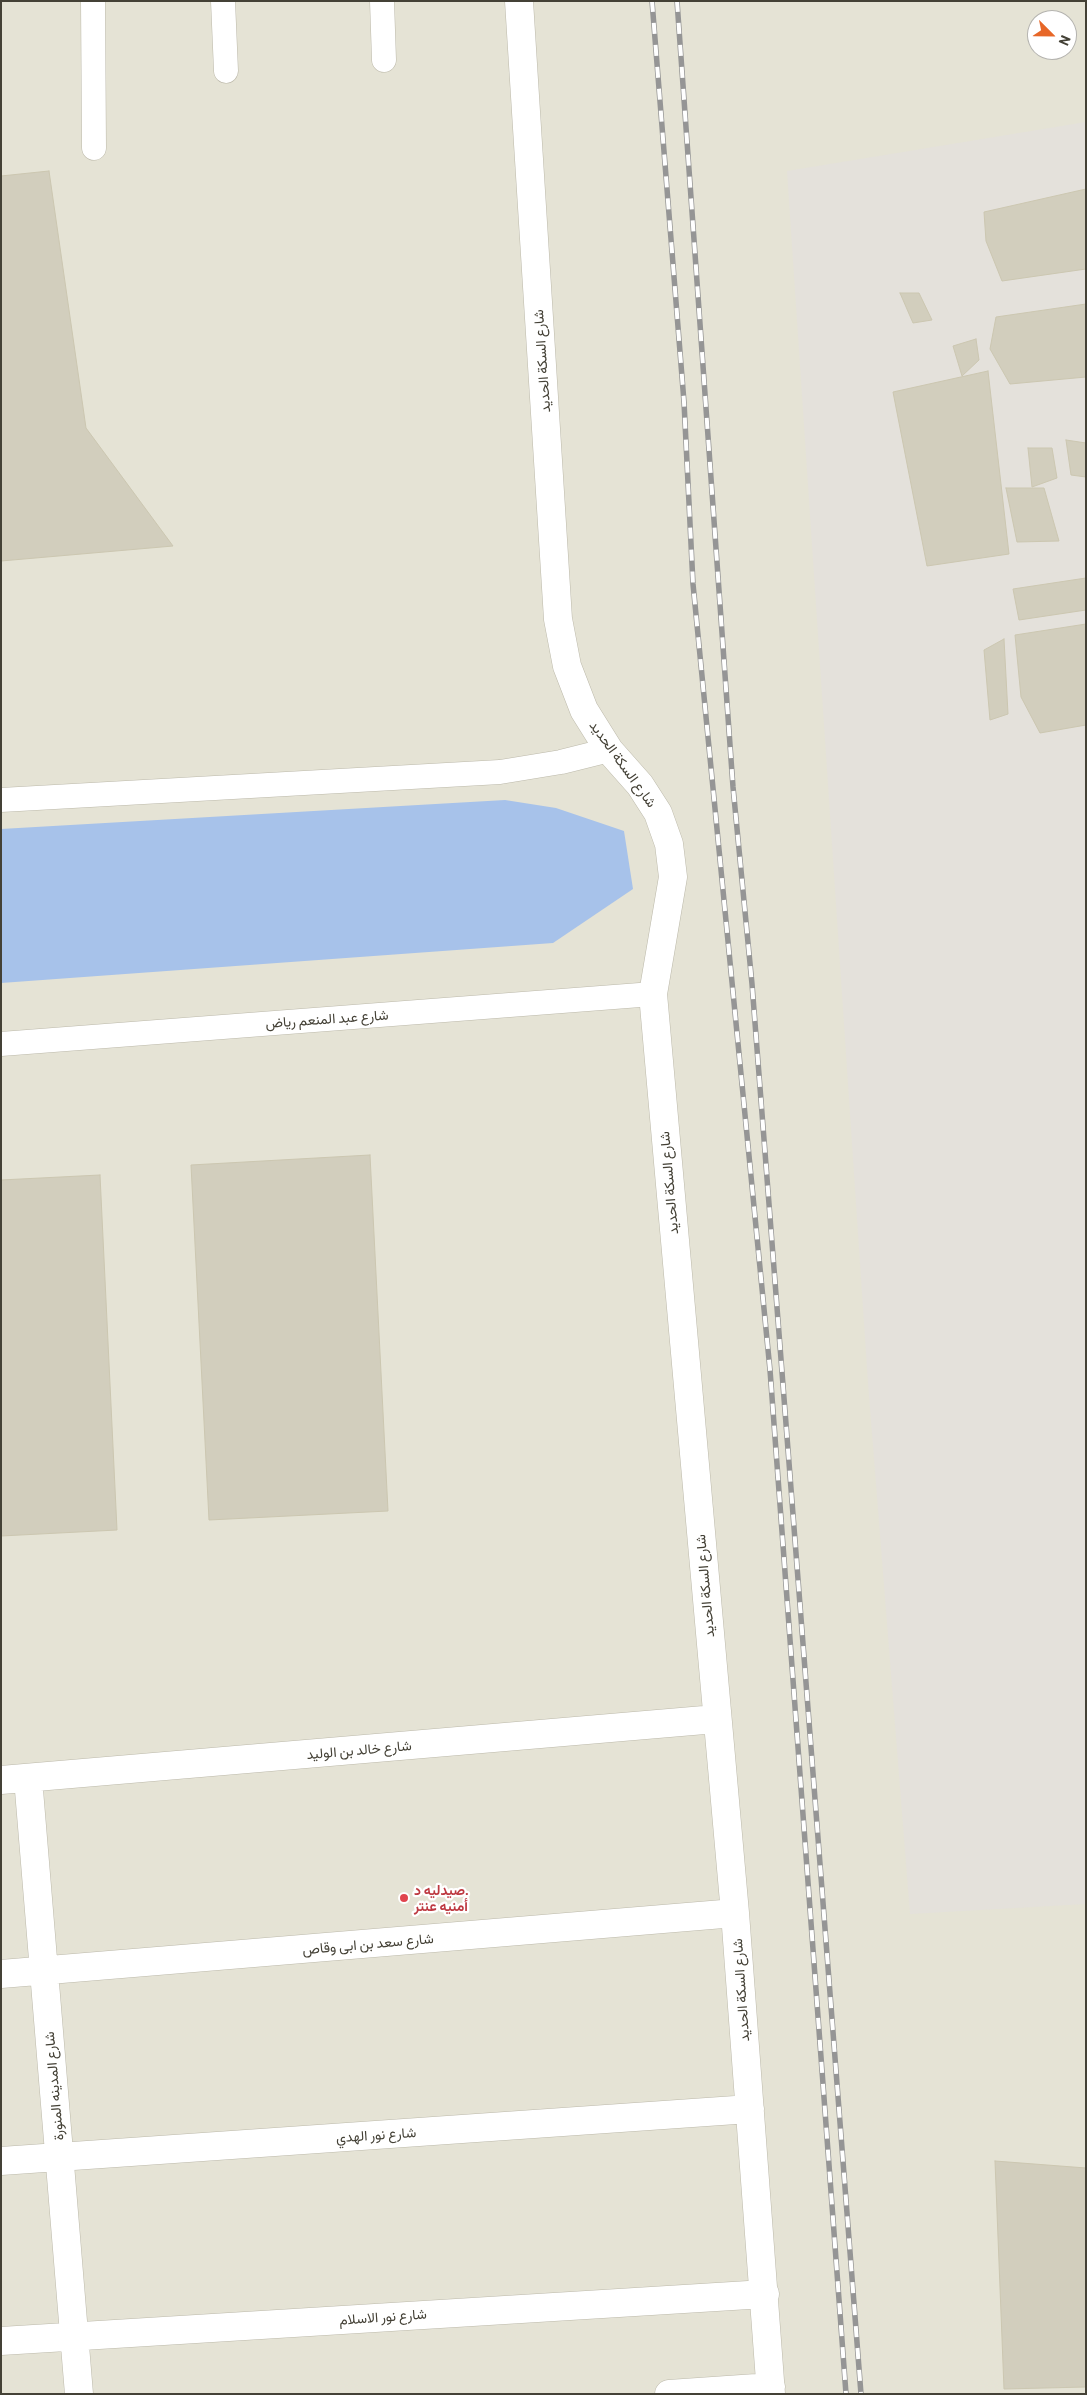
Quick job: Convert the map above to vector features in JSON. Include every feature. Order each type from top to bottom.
[{"type":"street","name":"شارع السكة الحديد","points":[[519,1],[558,620],[567,666],[584,710],[609,750],[640,785],[658,813],[669,844],[673,877],[653,994],[716,1719],[735,1914],[771,2390]]},
{"type":"street","name":"شارع خالد بن الوليد","points":[[1,1780],[716,1719]]},
{"type":"street","name":"شارع المدينه المنورة","points":[[28,1778],[80,2394]]},
{"type":"street","name":"شارع سعد بن ابى وقاص","points":[[1,1974],[735,1914]]},
{"type":"street","name":"شارع نور الهدي","points":[[1,2162],[750,2109]]},
{"type":"street","name":"شارع نور الاسلام","points":[[1,2340],[765,2294]]},
{"type":"street","points":[[669,2394],[771,2390]]},
{"type":"lane","points":[[93,1],[94,148]]},
{"type":"lane","points":[[223,1],[226,71]]},
{"type":"lane","points":[[382,1],[384,60]]},
{"type":"lane","points":[[1,800],[500,772],[561,762],[609,750]]},
{"type":"lane","name":"شارع عبد المنعم رياض","points":[[1,1044],[653,994]]},
{"type":"shaded area","points":[[1,1],[1086,1],[1086,2394],[1,2394]]},
{"type":"shaded area","points":[[1086,122],[1086,1904],[910,1914],[868,1383],[787,171]]},
{"type":"water","points":[[505,800],[556,808],[624,831],[633,889],[553,943],[1,983],[1,829]]},
{"type":"building","points":[[49,171],[86,428],[173,546],[1,561],[1,176]]},
{"type":"building","points":[[1086,189],[1086,269],[1002,281],[986,241],[984,212]]},
{"type":"building","points":[[900,293],[919,293],[932,320],[913,323]]},
{"type":"building","points":[[1086,304],[1086,377],[1010,384],[990,349],[996,317]]},
{"type":"building","points":[[976,339],[979,360],[962,376],[953,346]]},
{"type":"building","points":[[988,371],[1009,554],[927,566],[893,392]]},
{"type":"building","points":[[1066,440],[1086,443],[1086,477],[1071,475]]},
{"type":"building","points":[[1028,448],[1052,448],[1057,478],[1032,487]]},
{"type":"building","points":[[1006,488],[1044,488],[1059,541],[1017,542]]},
{"type":"building","points":[[1086,578],[1086,610],[1019,620],[1013,589]]},
{"type":"building","points":[[1086,624],[1086,725],[1040,733],[1021,697],[1015,635]]},
{"type":"building","points":[[1004,639],[1008,714],[990,720],[984,650]]},
{"type":"building","points":[[370,1155],[388,1511],[209,1520],[191,1165]]},
{"type":"building","points":[[100,1175],[117,1530],[1,1536],[1,1180]]},
{"type":"building","points":[[995,2161],[1086,2168],[1086,2387],[1004,2389]]},
{"type":"railway","points":[[652,1],[684,402],[693,584],[770,1370],[846,2394]]},
{"type":"railway","points":[[677,1],[733,787],[752,984],[861,2394]]},
{"type":"place","name":"صيدليه د. أمنيه عنتر","points":[[404,1898]]}]
